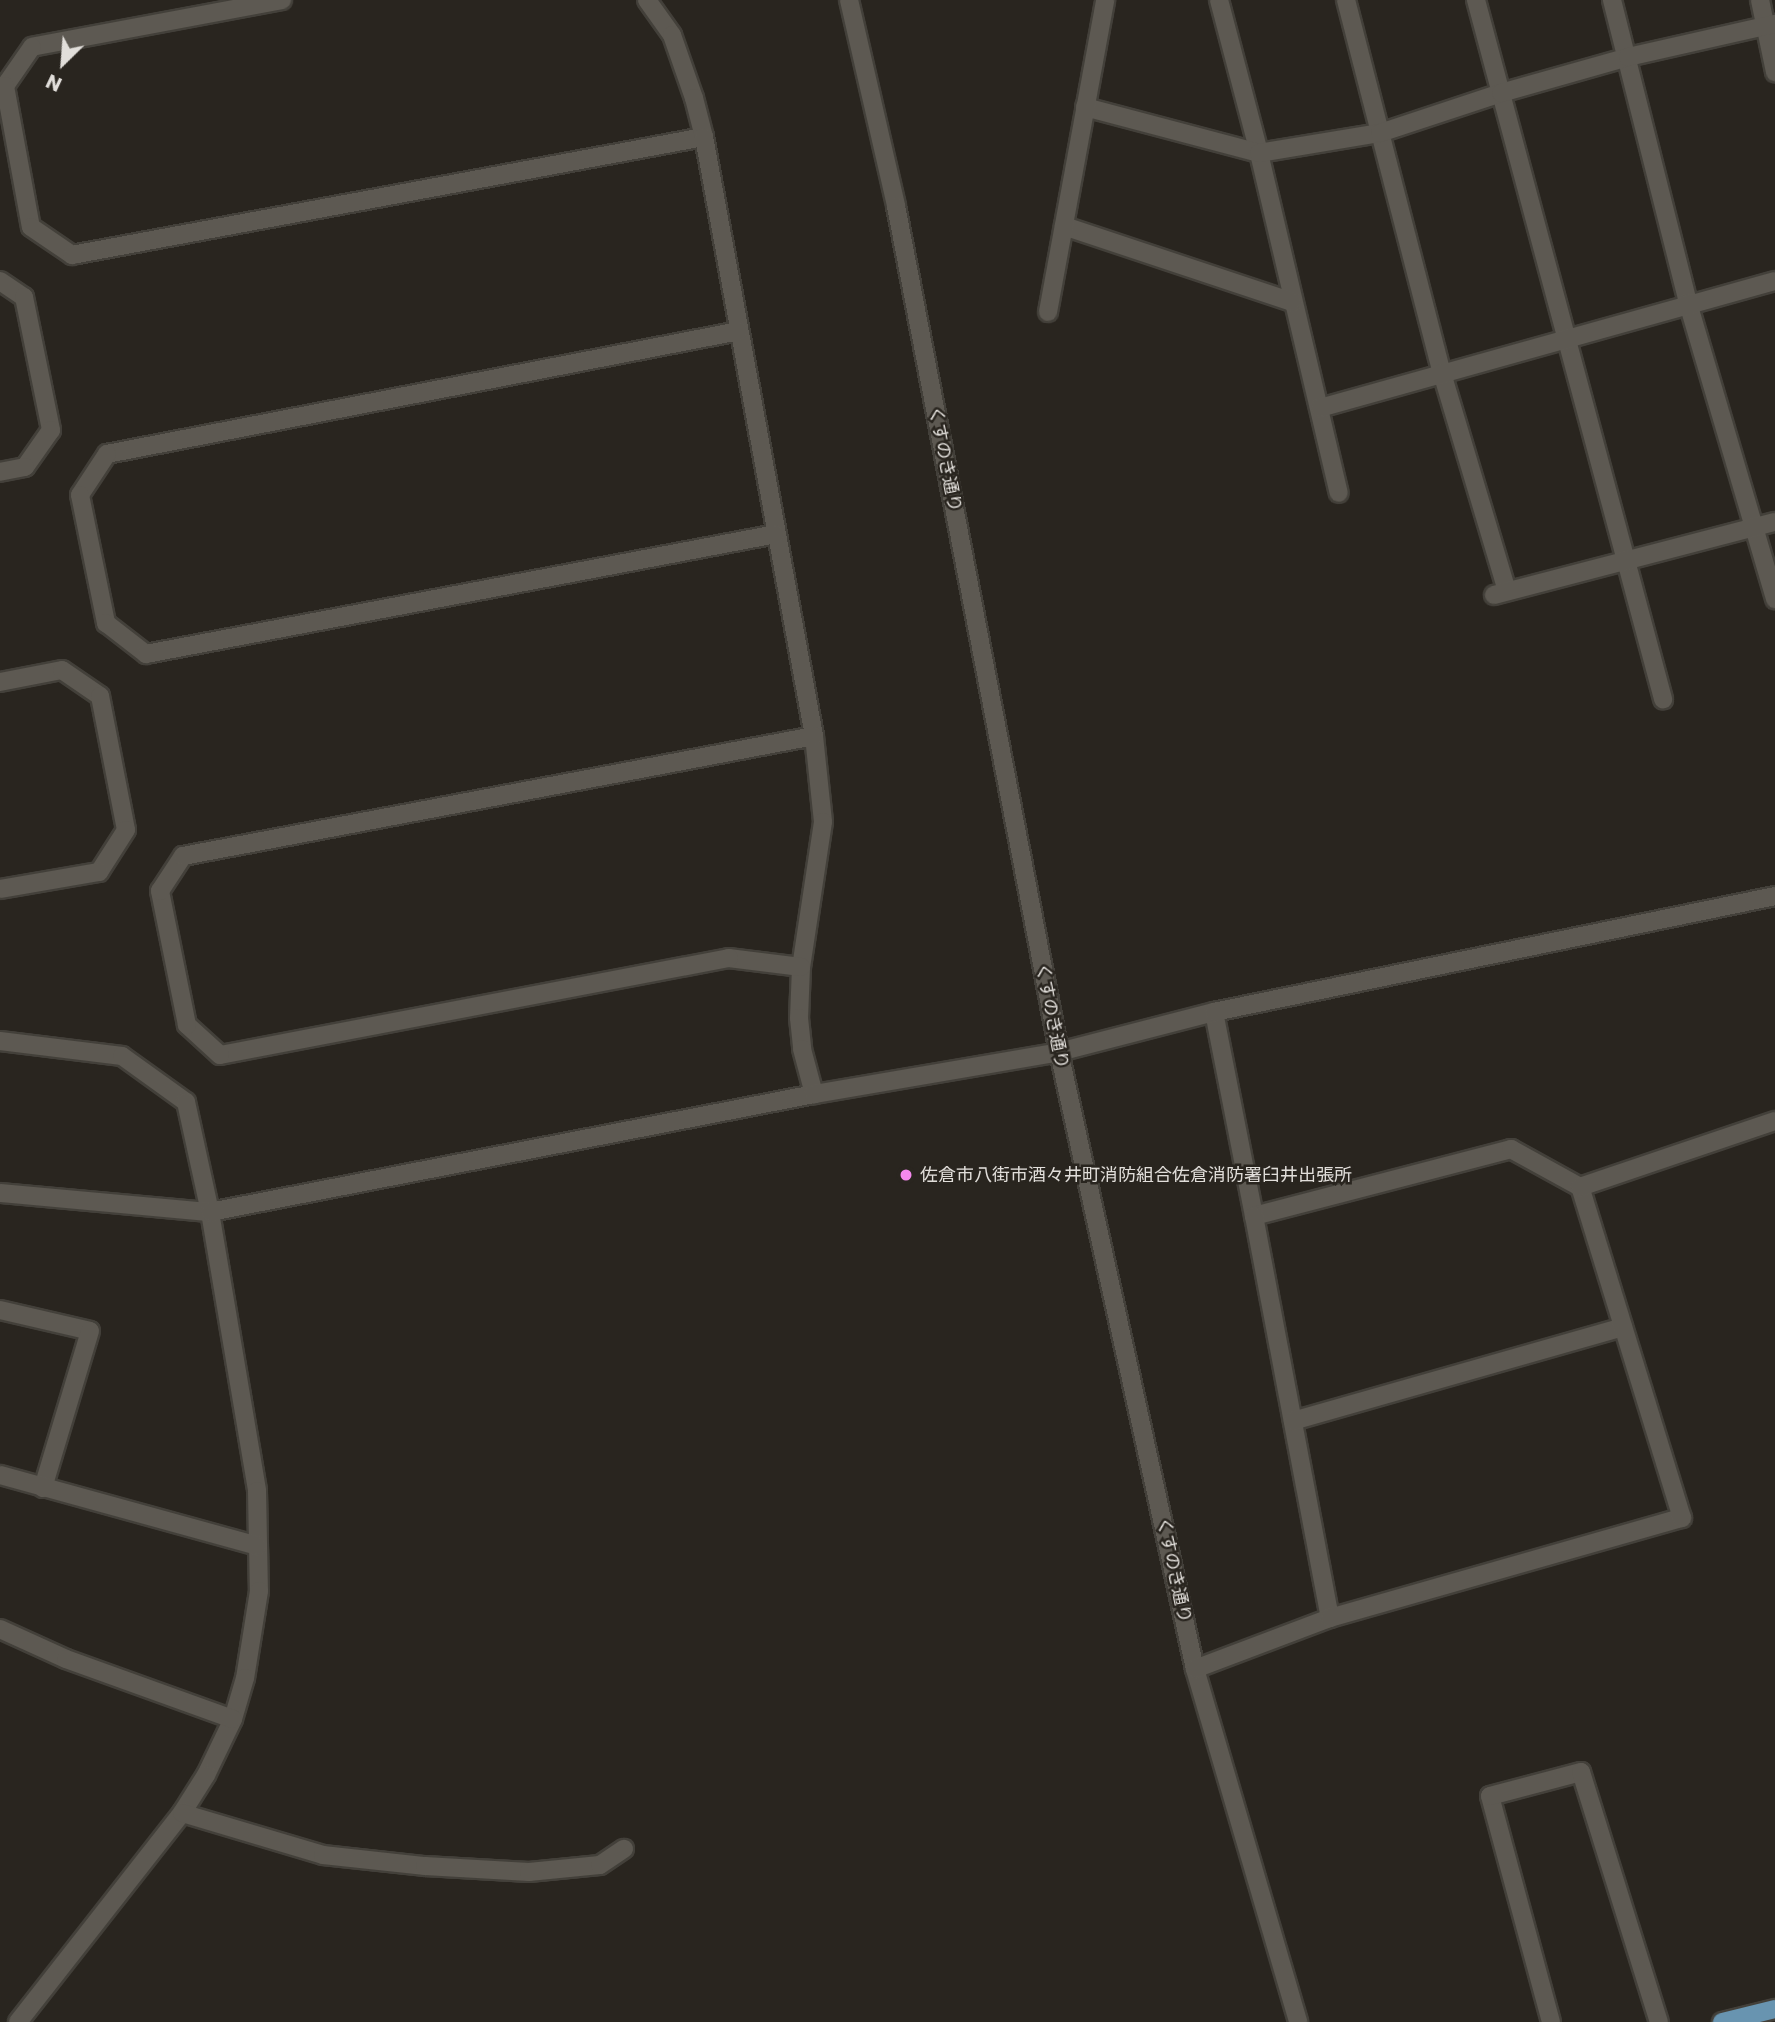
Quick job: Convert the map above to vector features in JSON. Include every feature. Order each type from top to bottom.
[{"type":"main road","points":[[1721,2022],[1775,2009]]},
{"type":"street","points":[[282,0],[32,47],[5,86],[31,227],[72,255],[704,137]]},
{"type":"street","points":[[647,0],[672,35],[704,137],[814,736],[823,822],[801,967],[799,1018],[814,1094]]},
{"type":"street","name":"くすのき通り","points":[[849,0],[898,219],[1059,1052],[1195,1669],[1298,2022]]},
{"type":"street","points":[[1048,312],[1104,0]]},
{"type":"street","points":[[1219,0],[1259,153],[1339,493]]},
{"type":"street","points":[[1346,0],[1501,593],[1775,522]]},
{"type":"street","points":[[1476,0],[1663,699]]},
{"type":"street","points":[[1612,0],[1688,303],[1775,599]]},
{"type":"street","points":[[1760,0],[1770,25],[1775,72]]},
{"type":"street","points":[[1085,107],[1259,153],[1380,132],[1501,93],[1628,57],[1770,25]]},
{"type":"street","points":[[1064,226],[1292,302]]},
{"type":"street","points":[[0,281],[24,297],[51,430],[25,467],[0,472]]},
{"type":"street","points":[[1320,408],[1688,303],[1775,281]]},
{"type":"street","points":[[739,331],[107,454],[80,495],[106,623],[146,654],[776,534]]},
{"type":"street","points":[[0,682],[62,670],[100,696],[126,830],[99,872],[0,889]]},
{"type":"street","points":[[801,967],[729,958],[220,1055],[187,1025],[160,891],[183,856],[814,736]]},
{"type":"street","points":[[0,1193],[210,1212],[814,1094],[1059,1052],[1214,1012],[1775,899]]},
{"type":"street","points":[[1214,1012],[1330,1618]]},
{"type":"street","points":[[0,1041],[122,1056],[186,1102],[210,1212],[257,1491],[259,1591],[245,1678],[233,1719],[206,1775],[182,1813],[18,2022]]},
{"type":"street","points":[[1580,1187],[1775,1121]]},
{"type":"street","points":[[1195,1669],[1330,1618],[1682,1518],[1580,1187],[1511,1149],[1254,1216]]},
{"type":"street","points":[[0,1310],[90,1331],[43,1488]]},
{"type":"street","points":[[1293,1421],[1623,1327]]},
{"type":"street","points":[[0,1475],[257,1546]]},
{"type":"street","points":[[0,1629],[66,1659],[233,1719]]},
{"type":"street","points":[[1551,2022],[1490,1796],[1581,1772],[1658,2022]]},
{"type":"street","points":[[182,1813],[323,1855],[425,1866],[529,1872],[600,1865],[624,1849]]},
{"type":"place","name":"佐倉市八街市酒々井町消防組合佐倉消防署臼井出張所","points":[[906,1175]]}]
